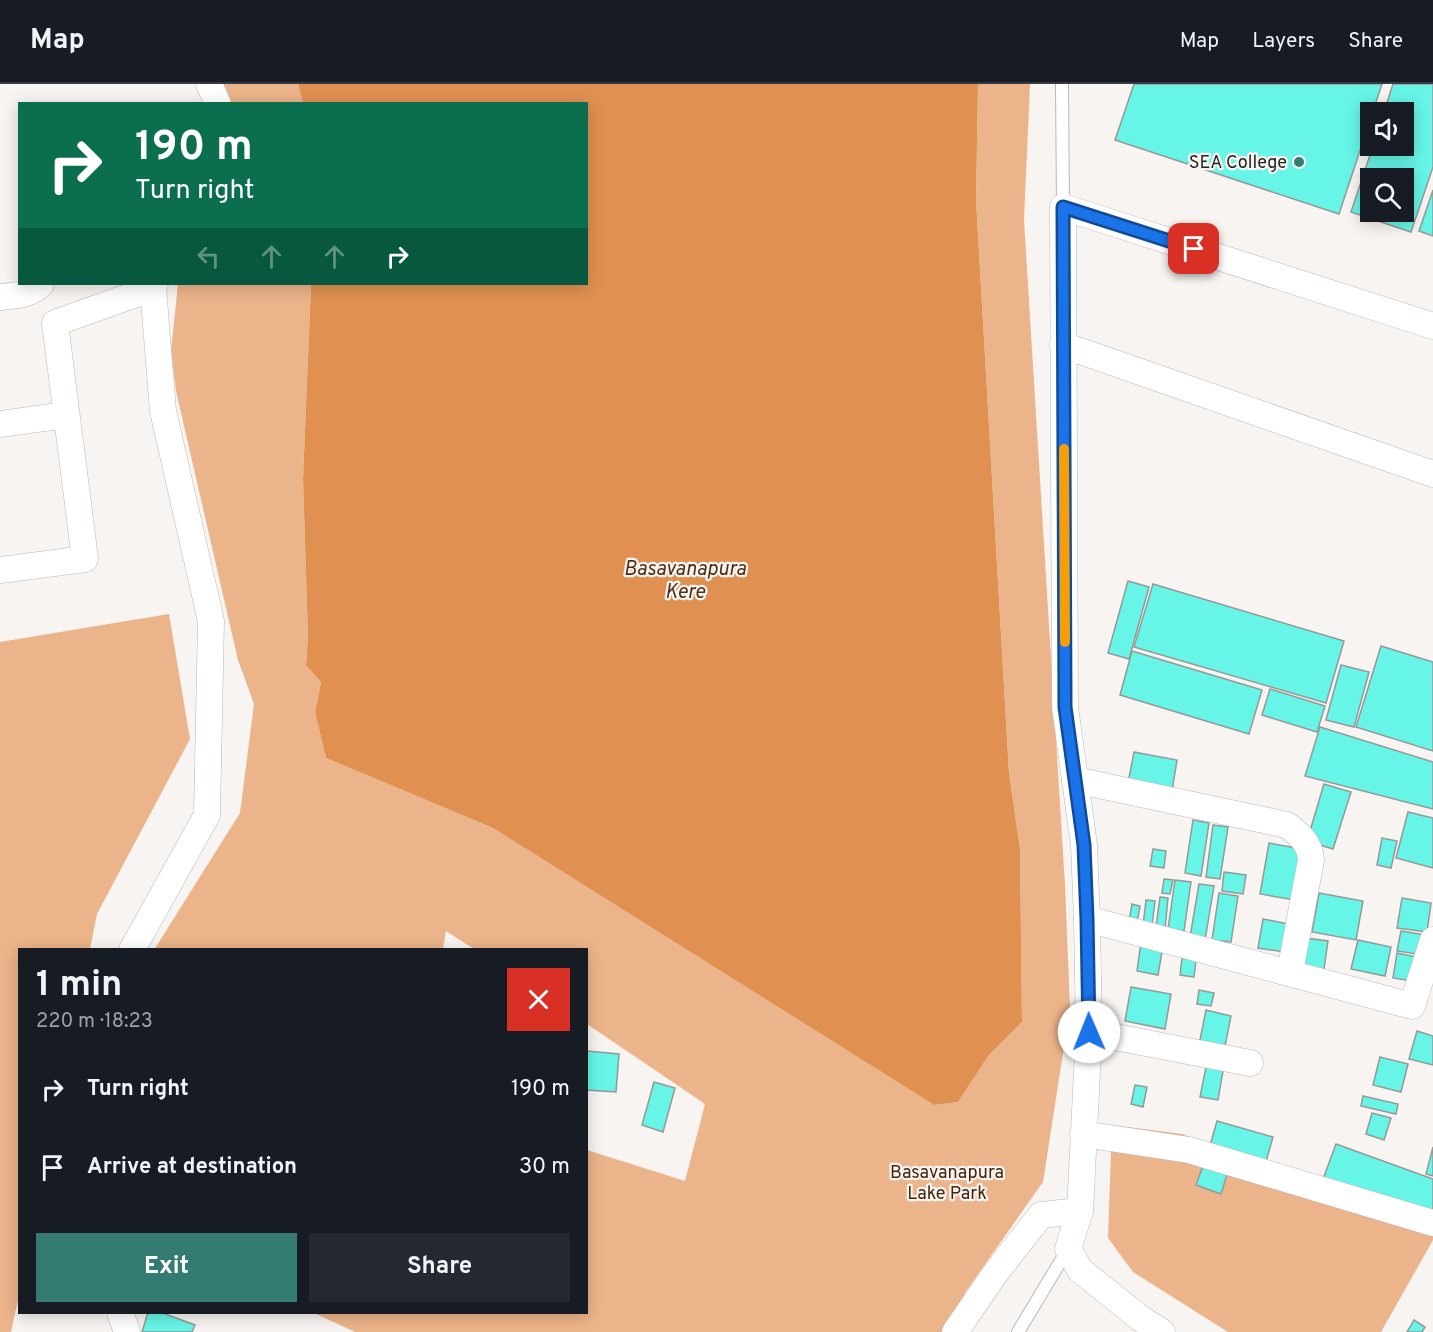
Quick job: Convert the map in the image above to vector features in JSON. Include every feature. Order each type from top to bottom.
[{"type":"street","points":[[209,84],[217,102]]},
{"type":"street","points":[[1162,1332],[1140,1318],[1080,1270],[1068,1249],[1080,1211],[1089,1032],[1084,845],[1065,707],[1063,207],[1433,326]]},
{"type":"street","points":[[0,297],[20,295],[40,285]]},
{"type":"street","points":[[0,570],[85,559],[55,323],[154,286],[163,411],[211,621],[207,814],[133,948]]},
{"type":"street","points":[[1063,345],[1433,474]]},
{"type":"street","points":[[0,424],[66,415]]},
{"type":"street","points":[[1075,780],[1287,825],[1298,833],[1311,852],[1311,860],[1290,972]]},
{"type":"street","points":[[1087,919],[1422,1009],[1433,940]]},
{"type":"street","points":[[1089,1032],[1250,1063]]},
{"type":"street","points":[[1083,1134],[1189,1150],[1433,1223]]},
{"type":"street","points":[[955,1332],[1041,1215],[1080,1211]]},
{"type":"street","points":[[121,1314],[127,1332]]},
{"type":"lane","points":[[1062,84],[1063,207]]},
{"type":"lane","points":[[1018,1332],[1068,1249]]},
{"type":"green space","points":[[220,84],[298,84],[303,102],[225,102]]},
{"type":"green space","name":"Basavanapura Lake Park","points":[[978,84],[1030,84],[1024,220],[1065,885],[1070,1008],[1043,1182],[964,1294],[981,1307],[962,1332],[355,1332],[316,1314],[588,1314],[588,1150],[685,1181],[705,1104],[588,1025],[588,948],[472,948],[446,931],[443,948],[155,948],[240,813],[254,704],[238,660],[176,391],[171,350],[178,285],[311,285],[303,479],[308,637],[306,664],[321,682],[315,712],[326,758],[493,828],[934,1105],[958,1102],[989,1055],[1022,1022],[1020,849],[1009,773],[976,200]]},
{"type":"green space","points":[[169,614],[190,739],[97,914],[90,948],[18,948],[18,1299],[11,1332],[0,1332],[0,642]]},
{"type":"green space","points":[[1112,1125],[1182,1134],[1433,1231],[1433,1240],[1381,1332],[1228,1332],[1133,1272],[1108,1238]]},
{"type":"water","name":"Basavanapura Kere","points":[[298,84],[978,84],[976,200],[1009,773],[1020,849],[1022,1022],[989,1055],[958,1102],[934,1105],[493,828],[326,758],[315,712],[321,682],[306,665],[308,637],[303,479],[311,285],[588,285],[588,102],[303,102]]},
{"type":"building","name":"SEA College","points":[[1134,84],[1382,84],[1376,102],[1360,102],[1360,151],[1339,214],[1115,140]]},
{"type":"building","points":[[1393,84],[1433,84],[1433,167],[1411,232],[1381,222],[1414,222],[1414,168],[1366,168],[1370,156],[1414,156],[1414,102],[1387,102]]},
{"type":"building","points":[[1360,185],[1360,215],[1351,212]]},
{"type":"building","points":[[1433,190],[1433,236],[1419,231]]},
{"type":"building","points":[[1128,581],[1149,587],[1129,659],[1108,653]]},
{"type":"building","points":[[1153,584],[1344,641],[1326,703],[1134,647]]},
{"type":"building","points":[[1381,646],[1433,662],[1433,751],[1356,727]]},
{"type":"building","points":[[1132,651],[1262,690],[1249,734],[1120,695]]},
{"type":"building","points":[[1341,665],[1369,672],[1354,727],[1326,720]]},
{"type":"building","points":[[1270,689],[1325,706],[1317,732],[1262,715]]},
{"type":"building","points":[[1320,727],[1433,762],[1433,809],[1305,776]]},
{"type":"building","points":[[1134,752],[1177,760],[1172,791],[1128,783]]},
{"type":"building","points":[[1324,784],[1351,792],[1333,849],[1307,841]]},
{"type":"building","points":[[1408,812],[1433,818],[1433,868],[1396,858]]},
{"type":"building","points":[[1193,820],[1209,823],[1201,876],[1185,873]]},
{"type":"building","points":[[1213,825],[1228,827],[1220,879],[1206,877]]},
{"type":"building","points":[[1382,838],[1397,841],[1391,868],[1377,865]]},
{"type":"building","points":[[1269,843],[1308,850],[1300,901],[1260,894]]},
{"type":"building","points":[[1153,849],[1166,851],[1164,868],[1150,866]]},
{"type":"building","points":[[1224,872],[1246,875],[1243,894],[1222,891]]},
{"type":"building","points":[[1164,879],[1173,880],[1170,894],[1162,893]]},
{"type":"building","points":[[1175,880],[1191,882],[1184,931],[1168,929]]},
{"type":"building","points":[[1199,884],[1214,886],[1205,940],[1190,937]]},
{"type":"building","points":[[1219,893],[1238,896],[1231,942],[1212,940]]},
{"type":"building","points":[[1319,893],[1363,901],[1356,940],[1312,932]]},
{"type":"building","points":[[1160,897],[1168,898],[1165,929],[1156,927]]},
{"type":"building","points":[[1402,898],[1431,903],[1427,932],[1397,928]]},
{"type":"building","points":[[1146,900],[1155,901],[1152,926],[1143,925]]},
{"type":"building","points":[[1132,904],[1140,906],[1137,923],[1129,922]]},
{"type":"building","points":[[1263,919],[1289,924],[1284,952],[1258,948]]},
{"type":"building","points":[[1401,931],[1426,935],[1423,955],[1397,951]]},
{"type":"building","points":[[1306,938],[1328,941],[1324,969],[1302,966]]},
{"type":"building","points":[[1358,940],[1391,947],[1385,976],[1351,969]]},
{"type":"building","points":[[1141,942],[1163,946],[1158,975],[1137,971]]},
{"type":"building","points":[[1397,953],[1422,958],[1418,982],[1393,978]]},
{"type":"building","points":[[1182,958],[1196,960],[1194,977],[1180,975]]},
{"type":"building","points":[[1131,987],[1171,994],[1165,1029],[1125,1021]]},
{"type":"building","points":[[1199,990],[1214,993],[1211,1006],[1197,1004]]},
{"type":"building","points":[[1206,1010],[1231,1016],[1224,1051],[1199,1045]]},
{"type":"building","points":[[1417,1031],[1433,1036],[1433,1065],[1409,1059]]},
{"type":"building","points":[[588,1051],[619,1054],[616,1092],[588,1090]]},
{"type":"building","points":[[1380,1057],[1408,1064],[1401,1092],[1373,1085]]},
{"type":"building","points":[[1207,1062],[1224,1065],[1218,1100],[1200,1097]]},
{"type":"building","points":[[654,1082],[675,1088],[663,1132],[642,1125]]},
{"type":"building","points":[[1135,1085],[1147,1087],[1143,1107],[1131,1104]]},
{"type":"building","points":[[1363,1096],[1398,1104],[1396,1114],[1361,1106]]},
{"type":"building","points":[[1372,1113],[1391,1118],[1384,1140],[1366,1134]]},
{"type":"building","points":[[1217,1121],[1273,1137],[1265,1165],[1209,1149]]},
{"type":"building","points":[[1336,1144],[1433,1179],[1431,1215],[1323,1179]]},
{"type":"building","points":[[1433,1147],[1433,1176],[1426,1174]]},
{"type":"building","points":[[1205,1160],[1229,1168],[1221,1194],[1196,1185]]},
{"type":"building","points":[[147,1314],[165,1314],[195,1325],[192,1332],[142,1332]]},
{"type":"building","points":[[1414,1320],[1425,1327],[1422,1332],[1407,1332]]},
{"type":"slow traffic","points":[[1064,449],[1065,642]]},
{"type":"place","name":"SEA College","points":[[1299,162]]},
{"type":"route","points":[[1089,1032],[1084,845],[1065,707],[1063,207],[1194,249]]}]
